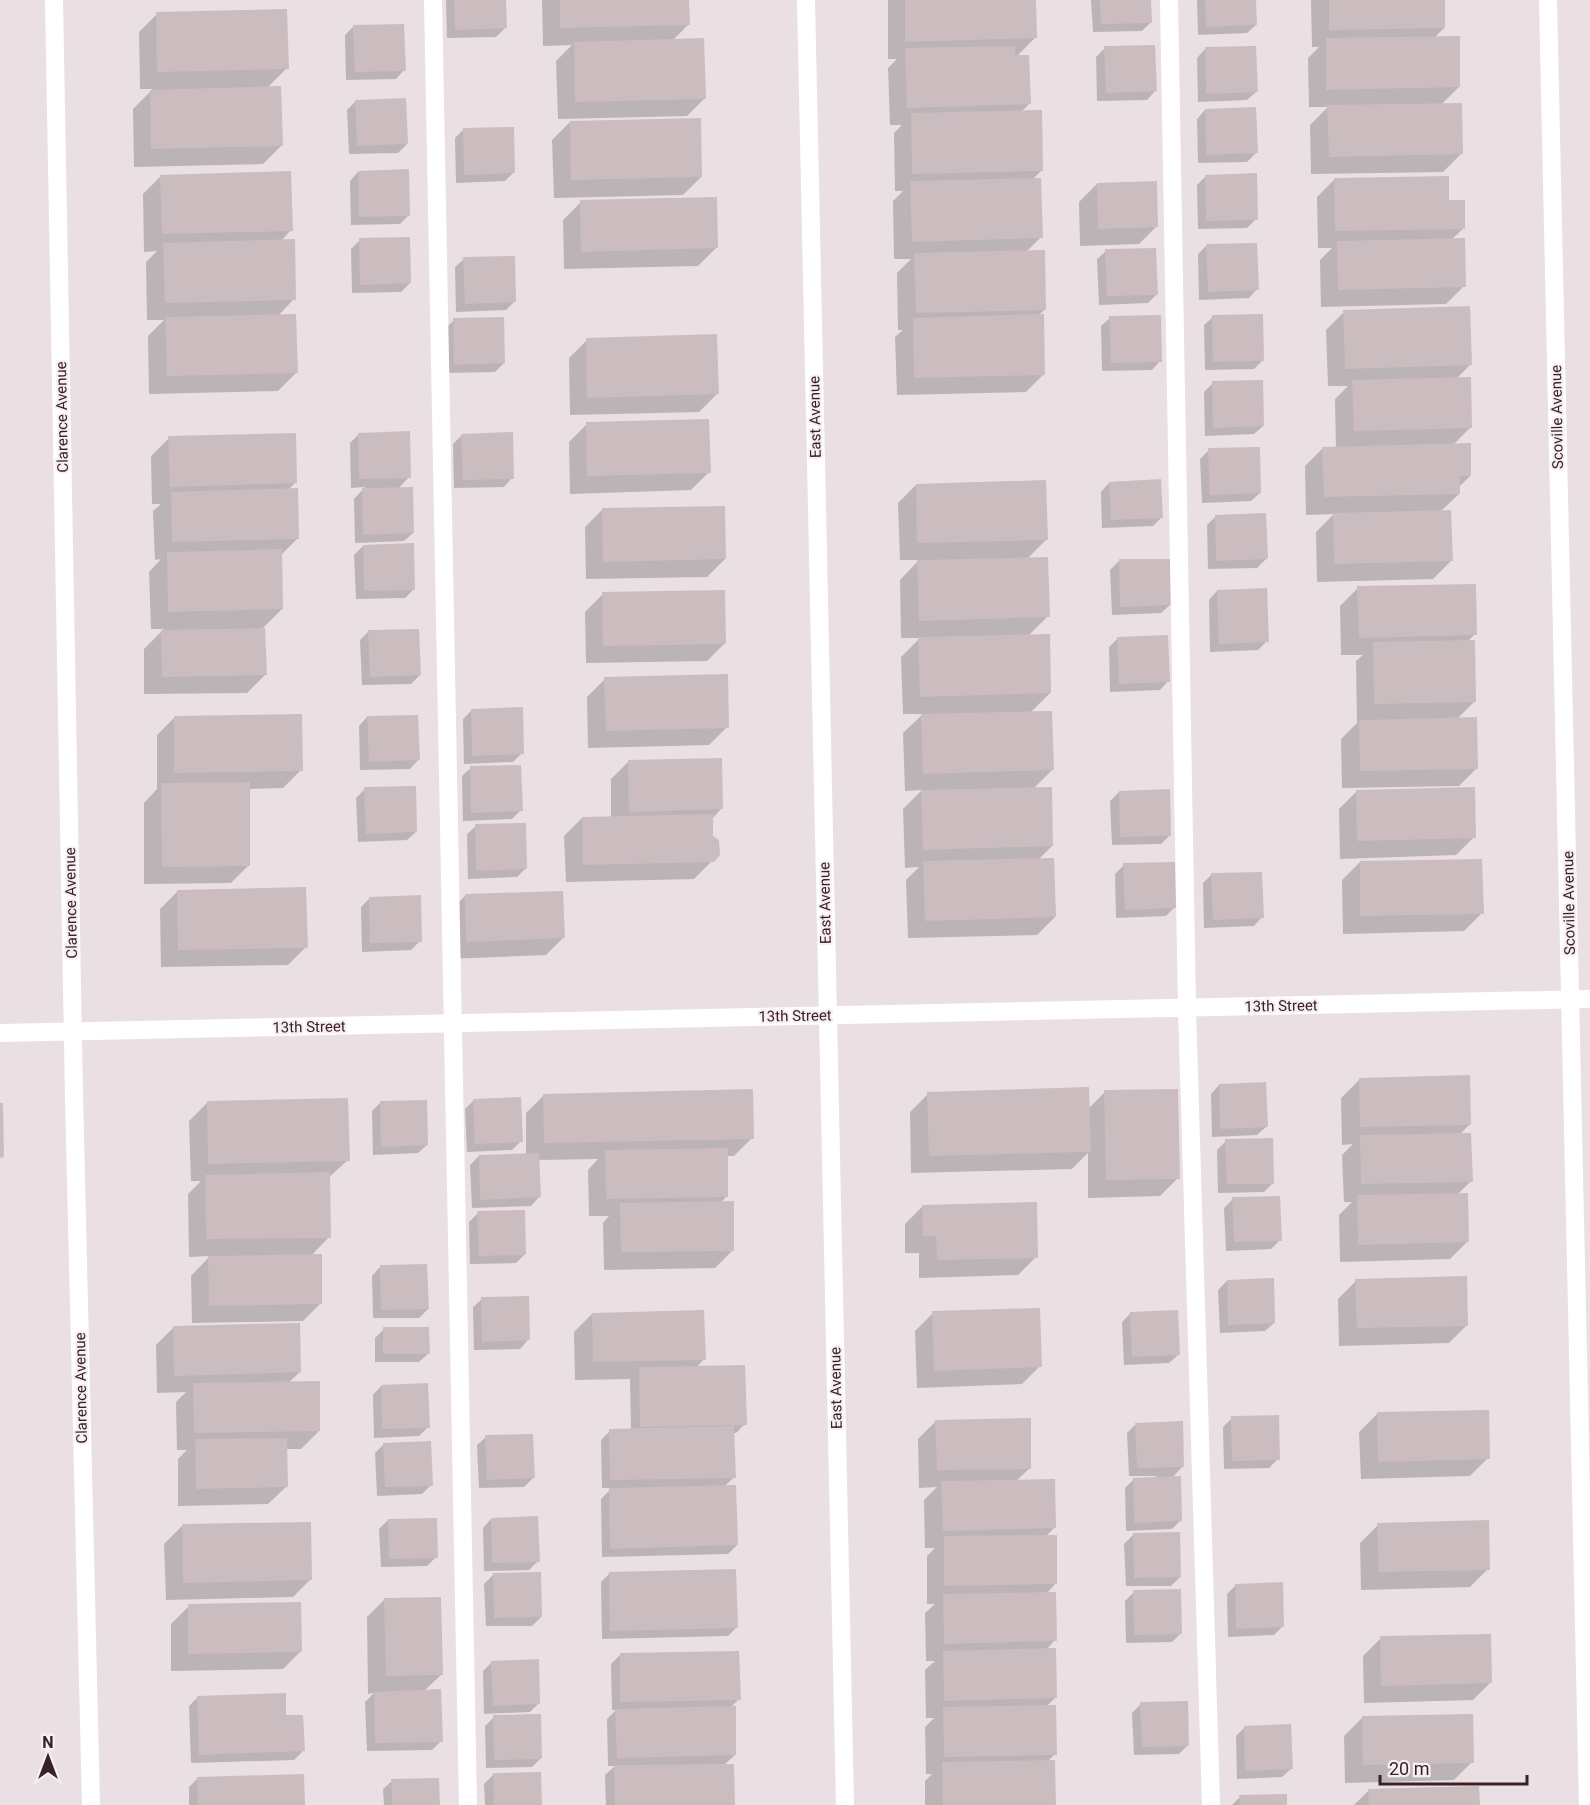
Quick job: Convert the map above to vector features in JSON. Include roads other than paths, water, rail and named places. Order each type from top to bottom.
[{"type":"street","name":"Clarence Avenue","points":[[54,0],[73,1032],[91,1805]]},
{"type":"street","points":[[433,0],[468,1805]]},
{"type":"street","name":"East Avenue","points":[[806,0],[845,1805]]},
{"type":"street","points":[[1169,0],[1187,1008],[1211,1805]]},
{"type":"street","name":"Scoville Avenue","points":[[1548,1],[1588,1805]]},
{"type":"street","name":"13th Street","points":[[0,1033],[1590,999]]}]
